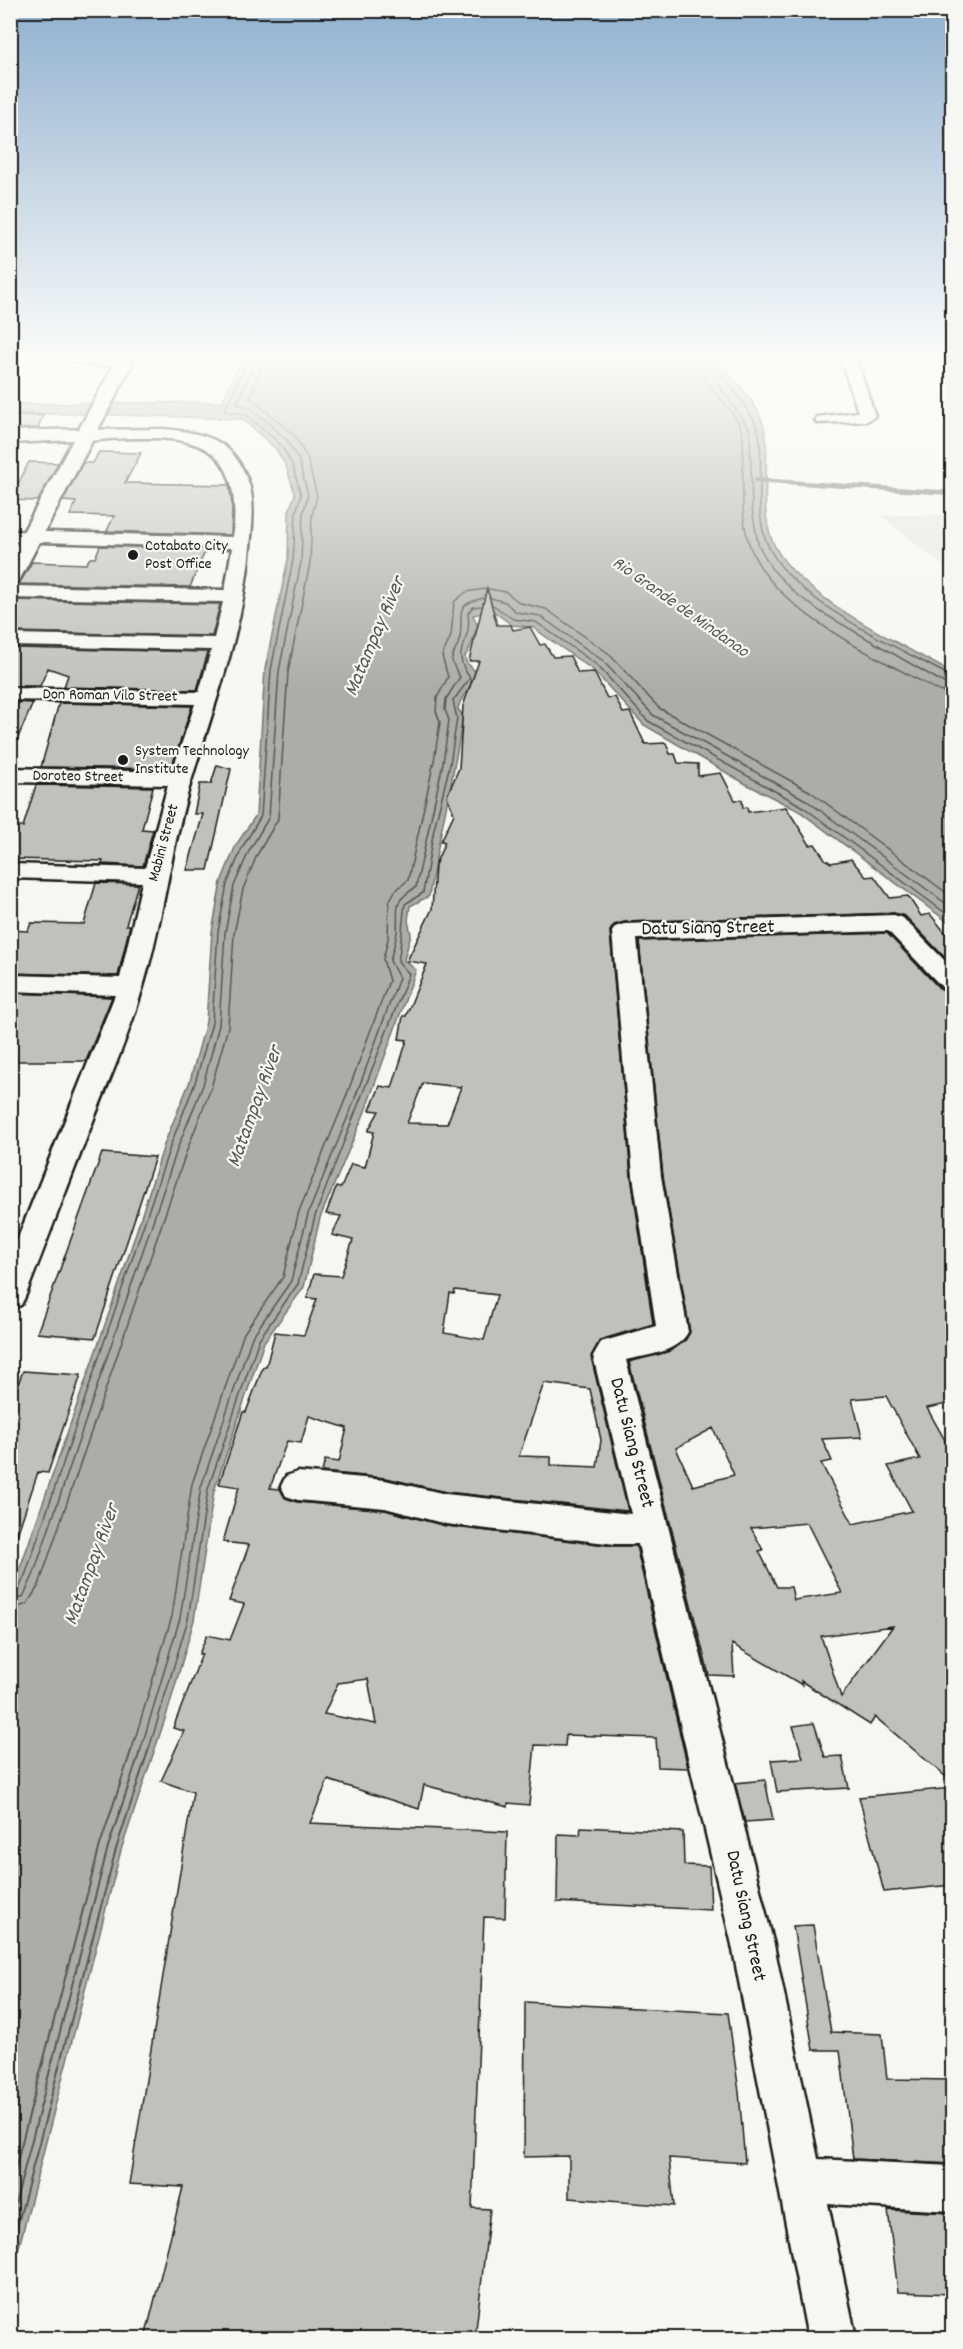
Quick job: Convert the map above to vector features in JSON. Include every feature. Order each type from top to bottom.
[{"type":"main road","points":[[10,577],[69,469]]},
{"type":"street","name":"Mabini Street","points":[[10,1297],[131,987],[154,875],[181,779],[209,698],[224,644],[241,543],[245,500],[235,469]]},
{"type":"street","points":[[10,536],[241,543]]},
{"type":"street","points":[[10,592],[233,596]]},
{"type":"street","points":[[10,640],[224,644]]},
{"type":"street","name":"Don Roman Vilo Street","points":[[10,694],[209,698]]},
{"type":"street","name":"Doroteo Street","points":[[10,775],[181,779]]},
{"type":"street","points":[[10,872],[154,875]]},
{"type":"street","name":"Datu Siang Street","points":[[832,2338],[753,1945],[609,1356],[612,1351],[669,1336],[672,1332],[647,1176],[625,931],[894,923],[952,982]]},
{"type":"street","points":[[10,983],[131,987]]},
{"type":"street","points":[[298,1486],[385,1494],[446,1509],[510,1517],[615,1529],[652,1529]]},
{"type":"street","points":[[799,2181],[952,2188]]},
{"type":"shaded area","points":[[880,515],[952,515],[952,572]]},
{"type":"water","points":[[287,469],[766,469],[766,512],[772,540],[784,560],[802,580],[851,616],[952,673],[952,925],[799,811],[746,784],[644,725],[593,670],[532,627],[512,625],[493,611],[473,615],[478,627],[465,656],[466,662],[477,673],[459,704],[458,709],[463,716],[429,896],[410,906],[408,921],[411,934],[404,960],[416,970],[364,1114],[320,1218],[304,1287],[264,1342],[214,1491],[194,1620],[169,1707],[121,1850],[11,2278],[11,1594],[123,1273],[165,1142],[190,1081],[206,1022],[212,932],[221,882],[236,845],[256,815],[265,669],[288,559],[289,511],[295,494]]},
{"type":"building","points":[[26,469],[55,469],[38,501],[10,500]]},
{"type":"building","points":[[80,469],[133,469],[125,483],[229,485],[232,504],[231,535],[107,531],[114,516],[70,515],[76,502],[63,501]]},
{"type":"building","points":[[100,546],[206,549],[190,587],[19,584],[32,562],[86,564],[90,558],[95,558]]},
{"type":"building","points":[[487,588],[497,625],[511,625],[513,630],[530,627],[540,645],[545,644],[553,657],[570,656],[578,673],[594,672],[607,698],[615,697],[623,713],[630,712],[645,744],[666,743],[670,754],[675,754],[678,763],[698,764],[698,776],[721,773],[735,800],[742,800],[743,808],[747,807],[748,812],[786,807],[810,845],[815,844],[825,859],[831,863],[851,859],[866,877],[874,876],[890,898],[908,896],[921,916],[930,914],[952,941],[952,965],[905,916],[894,913],[624,922],[614,925],[610,931],[631,1176],[653,1324],[600,1340],[591,1357],[628,1511],[446,1492],[386,1478],[322,1472],[325,1460],[339,1462],[347,1428],[309,1416],[301,1443],[287,1441],[270,1488],[280,1489],[285,1498],[297,1502],[385,1510],[446,1526],[615,1546],[636,1546],[688,1768],[658,1767],[656,1738],[566,1735],[565,1746],[535,1745],[529,1805],[508,1803],[508,1807],[424,1785],[419,1809],[328,1780],[310,1823],[507,1832],[505,1918],[484,1917],[472,2208],[490,2209],[475,2338],[145,2338],[183,2187],[129,2184],[193,1792],[161,1781],[184,1731],[173,1728],[202,1654],[199,1654],[207,1635],[230,1640],[244,1604],[229,1601],[249,1545],[223,1542],[239,1487],[219,1484],[243,1412],[246,1412],[263,1367],[266,1367],[275,1332],[304,1335],[317,1299],[307,1298],[314,1274],[341,1276],[353,1240],[332,1235],[341,1216],[326,1214],[336,1187],[341,1188],[351,1164],[365,1167],[374,1132],[368,1131],[379,1111],[370,1110],[380,1086],[392,1088],[407,1040],[399,1039],[403,1016],[406,1016],[427,964],[407,961],[432,909],[435,865],[445,842],[441,841],[454,814],[447,796],[459,768],[463,706],[479,661],[469,661]],"holes":[[[423,1083],[461,1087],[447,1124],[407,1123]],[[455,1290],[497,1295],[484,1340],[444,1333],[450,1293],[454,1294]],[[544,1383],[590,1389],[601,1440],[597,1467],[551,1465],[551,1457],[519,1456]],[[368,1679],[376,1724],[324,1714],[338,1683]]]},
{"type":"building","points":[[10,600],[220,604],[212,636],[10,632]]},
{"type":"building","points":[[10,648],[208,652],[197,690],[64,687],[68,675],[48,668],[40,686],[10,686]]},
{"type":"building","points":[[10,702],[33,703],[10,756]]},
{"type":"building","points":[[59,703],[192,706],[171,769],[41,767]]},
{"type":"building","points":[[217,765],[231,769],[208,870],[187,870],[203,814],[194,814],[200,784],[211,784]]},
{"type":"building","points":[[36,785],[153,787],[142,829],[153,830],[143,866],[102,864],[103,861],[10,859],[10,827],[23,827]]},
{"type":"building","points":[[96,883],[138,884],[126,925],[130,925],[118,976],[10,973],[10,930],[28,931],[31,923],[84,924]]},
{"type":"building","points":[[887,933],[941,990],[952,992],[952,1403],[927,1408],[952,1453],[952,1782],[875,1717],[870,1725],[801,1681],[802,1685],[732,1644],[734,1676],[709,1675],[629,1362],[670,1351],[685,1341],[690,1332],[663,1176],[639,941]],"holes":[[[886,1396],[920,1459],[888,1466],[912,1511],[853,1524],[821,1463],[832,1461],[822,1439],[862,1437],[852,1399]],[[713,1428],[734,1475],[693,1486],[676,1448]],[[807,1523],[842,1593],[794,1600],[791,1587],[777,1587],[759,1551],[763,1550],[751,1528]],[[893,1626],[841,1697],[821,1636]]]},
{"type":"building","points":[[10,993],[112,997],[86,1061],[10,1061]]},
{"type":"building","points":[[102,1153],[155,1157],[95,1338],[37,1333]]},
{"type":"building","points":[[23,1371],[81,1375],[48,1473],[38,1472],[14,1544],[10,1543],[10,1405]]},
{"type":"building","points":[[814,1723],[825,1757],[842,1756],[849,1788],[777,1792],[771,1760],[803,1758],[793,1726]]},
{"type":"building","points":[[765,1780],[773,1820],[745,1822],[735,1783]]},
{"type":"building","points":[[952,1788],[952,1885],[884,1892],[859,1797]]},
{"type":"building","points":[[581,1827],[683,1832],[684,1865],[709,1866],[711,1910],[557,1902],[558,1834],[580,1835]]},
{"type":"building","points":[[813,1925],[831,2032],[882,2034],[887,2079],[952,2080],[952,2164],[853,2159],[840,2050],[813,2050],[793,1926]]},
{"type":"building","points":[[525,2002],[728,2013],[739,2092],[745,2163],[669,2158],[674,2206],[569,2198],[569,2156],[524,2157]]},
{"type":"building","points":[[888,2210],[952,2213],[952,2294],[898,2292]]},
{"type":"waterway","points":[[756,480],[952,493]]},
{"type":"place","name":"Cotabato City Post Office","points":[[133,555]]},
{"type":"place","name":"System Technology Institute","points":[[123,760]]},
{"type":"water label","name":"Rio Grande de Mindanao","points":[[680,608]]},
{"type":"water label","name":"Matampay River","points":[[376,637]]},
{"type":"water label","name":"Matampay River","points":[[256,1107]]},
{"type":"water label","name":"Matampay River","points":[[93,1565]]}]
